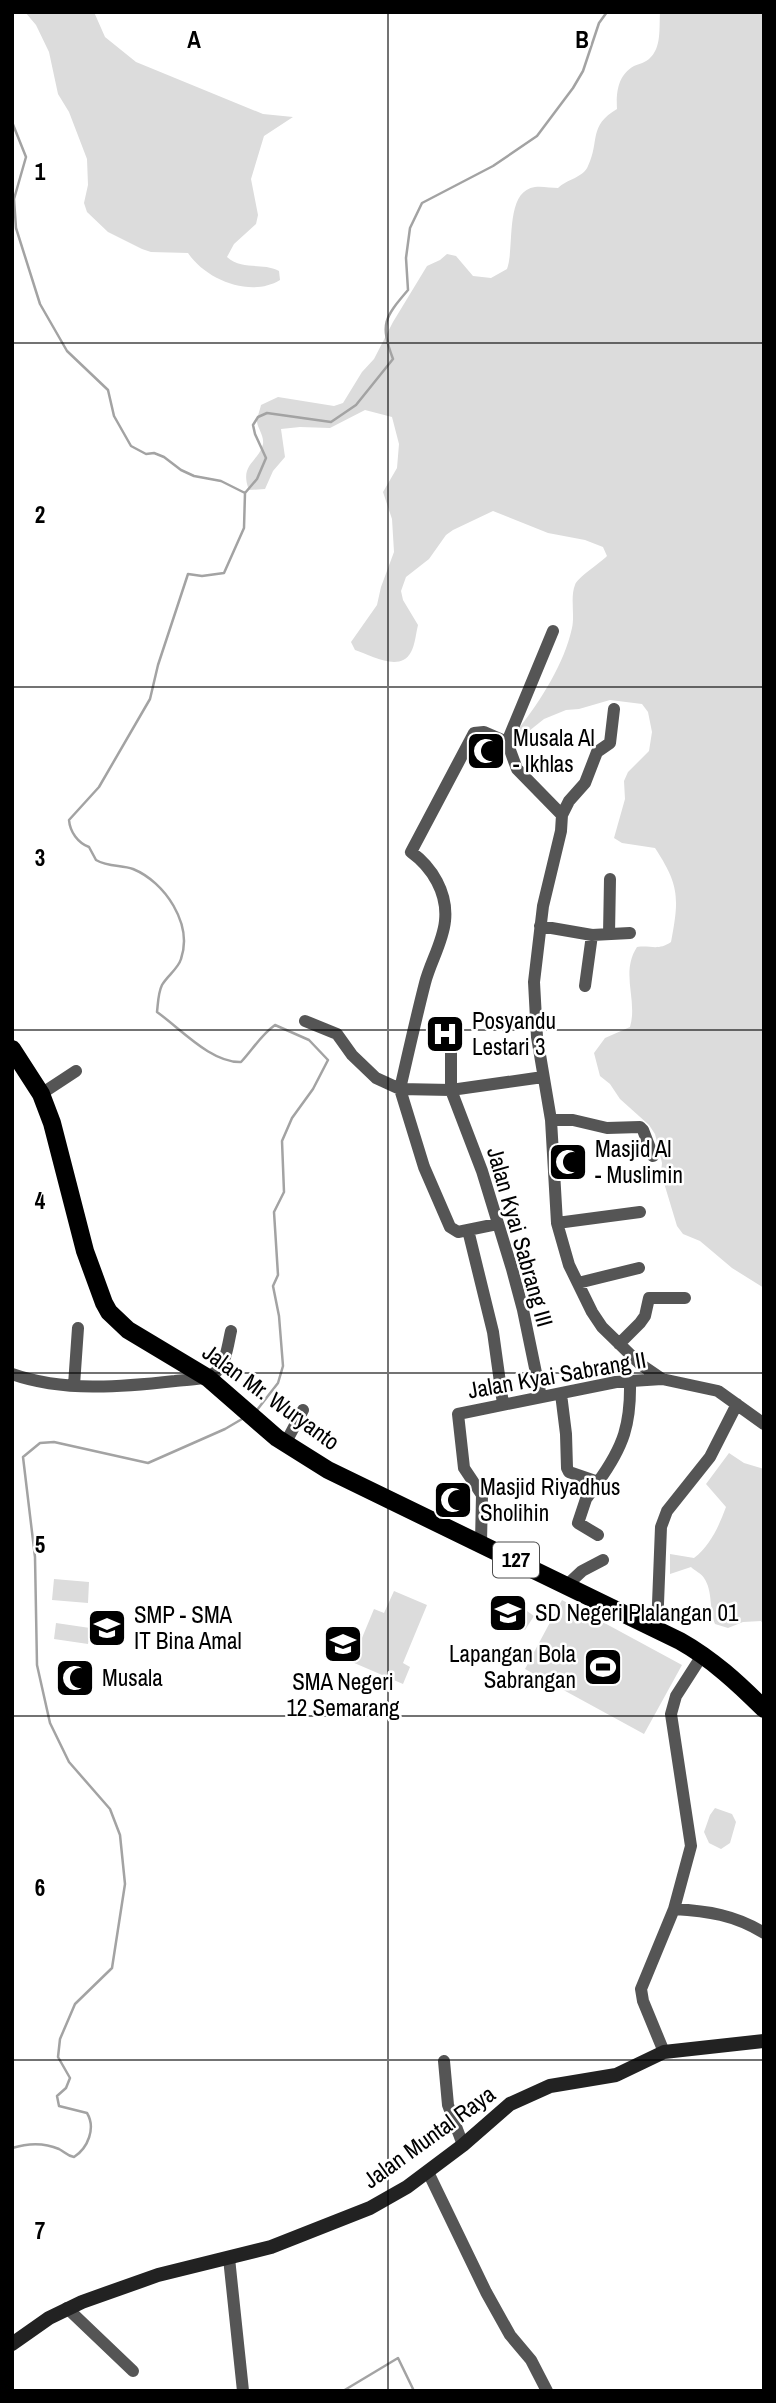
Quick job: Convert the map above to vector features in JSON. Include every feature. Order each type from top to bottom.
[{"type":"main road","name":"Jalan Mr. Wuryanto","points":[[12,1049],[41,1094],[52,1123],[85,1251],[109,1312],[128,1330],[208,1378],[285,1444],[328,1470],[481,1542],[703,1654],[764,1709]]},
{"type":"main road","name":"Jalan Muntal Raya","points":[[12,2344],[67,2308],[158,2275],[271,2247],[370,2208],[428,2172],[510,2104],[550,2086],[616,2075],[664,2052],[764,2040]]},
{"type":"street","points":[[553,631],[507,742],[517,769],[562,815]]},
{"type":"street","points":[[614,709],[610,743],[597,752],[585,783],[569,801],[562,815],[561,831],[542,906],[534,982],[537,1037],[551,1120],[557,1223],[569,1265],[578,1283],[602,1327],[619,1344],[640,1364],[662,1379],[718,1391],[764,1423]]},
{"type":"street","points":[[497,1224],[458,1232],[450,1227],[424,1167],[400,1089],[426,980],[445,923],[445,908],[437,880],[430,867],[411,852],[412,846],[431,817],[474,733],[484,732],[507,742]]},
{"type":"street","points":[[609,934],[610,879]]},
{"type":"street","points":[[540,926],[592,935],[630,933]]},
{"type":"street","points":[[585,986],[592,935]]},
{"type":"street","points":[[304,1021],[337,1034],[369,1072],[400,1089],[451,1090],[543,1077]]},
{"type":"street","points":[[451,1047],[451,1090]]},
{"type":"street","points":[[41,1094],[76,1071]]},
{"type":"street","name":"Jalan Kyai Sabrang III","points":[[451,1090],[482,1171],[523,1310],[541,1397]]},
{"type":"street","points":[[551,1120],[573,1121],[607,1128],[640,1127],[653,1156]]},
{"type":"street","points":[[557,1223],[640,1213]]},
{"type":"street","points":[[468,1230],[494,1332],[503,1404]]},
{"type":"street","points":[[578,1283],[639,1268]]},
{"type":"street","points":[[619,1344],[645,1316],[649,1298],[685,1298]]},
{"type":"street","points":[[74,1385],[79,1328]]},
{"type":"street","points":[[12,1374],[74,1385],[132,1386],[208,1378],[220,1369],[231,1331]]},
{"type":"street","name":"Jalan Kyai Sabrang II","points":[[481,1542],[482,1495],[464,1468],[458,1414],[629,1380],[662,1379]]},
{"type":"street","points":[[598,1535],[578,1523],[586,1499],[618,1454],[623,1440],[630,1409],[629,1380]]},
{"type":"street","points":[[561,1394],[567,1468],[569,1472],[598,1482]]},
{"type":"street","points":[[657,1629],[662,1527],[667,1511],[710,1457],[737,1404]]},
{"type":"street","points":[[285,1444],[303,1410]]},
{"type":"street","points":[[566,1586],[582,1571],[603,1560]]},
{"type":"street","points":[[664,2052],[643,2001],[641,1989],[674,1909],[691,1846],[671,1714],[676,1696],[703,1654]]},
{"type":"street","points":[[674,1909],[732,1917],[764,1933]]},
{"type":"street","points":[[444,2061],[448,2105],[463,2145]]},
{"type":"street","points":[[428,2172],[492,2303],[510,2334],[531,2360],[547,2391]]},
{"type":"street","points":[[229,2258],[243,2391]]},
{"type":"street","points":[[67,2308],[133,2371]]},
{"type":"shaded area","points":[[25,12],[94,12],[105,37],[136,62],[263,114],[293,117],[264,136],[251,179],[258,215],[256,224],[234,244],[227,257],[239,264],[273,268],[279,271],[280,280],[256,287],[230,283],[206,271],[188,253],[151,252],[142,249],[108,232],[87,212],[84,203],[88,185],[87,159],[69,112],[58,94],[49,52],[36,25]]},
{"type":"shaded area","points":[[660,12],[764,12],[764,1288],[732,1268],[700,1241],[683,1234],[677,1226],[661,1173],[662,1163],[655,1134],[600,1076],[594,1053],[605,1038],[630,1027],[632,1007],[629,977],[632,957],[637,947],[666,945],[671,942],[674,927],[676,903],[673,883],[655,848],[622,843],[614,838],[625,799],[624,781],[628,772],[649,751],[652,732],[648,712],[642,704],[610,700],[566,710],[544,719],[524,735],[520,733],[519,728],[543,694],[563,655],[572,628],[575,585],[607,556],[603,547],[585,540],[548,533],[493,511],[453,530],[446,535],[429,559],[406,577],[401,591],[403,600],[418,625],[414,642],[406,658],[393,662],[385,661],[355,650],[351,642],[377,605],[394,552],[392,519],[383,492],[397,468],[399,444],[392,417],[365,410],[330,428],[281,429],[285,457],[273,471],[265,489],[249,490],[246,475],[263,444],[257,422],[261,405],[278,397],[334,406],[343,403],[362,372],[374,359],[427,266],[447,254],[456,256],[473,276],[491,278],[507,269],[512,222],[519,199],[525,191],[535,187],[558,188],[586,170],[592,157],[598,128],[608,115],[617,109],[621,79],[634,66],[649,59],[656,49]]},
{"type":"shaded area","points":[[729,1453],[744,1463],[764,1469],[764,1625],[761,1621],[743,1622],[728,1628],[715,1624],[709,1589],[703,1577],[691,1567],[670,1574],[670,1554],[694,1558],[705,1548],[717,1528],[726,1507],[706,1484]]},
{"type":"shaded area","points":[[54,1579],[89,1582],[88,1603],[52,1600]]},
{"type":"shaded area","points":[[394,1591],[427,1605],[403,1663],[410,1667],[403,1684],[352,1662],[374,1609],[384,1613]]},
{"type":"shaded area","points":[[510,1599],[534,1616],[525,1630],[501,1613]]},
{"type":"shaded area","name":"Lapangan Bola Sabrangan","points":[[562,1600],[682,1665],[644,1734],[525,1669]]},
{"type":"shaded area","points":[[56,1623],[90,1628],[88,1644],[54,1639]]},
{"type":"shaded area","points":[[715,1808],[732,1814],[736,1822],[730,1843],[721,1849],[709,1843],[704,1832]]},
{"type":"waterway","points":[[245,493],[257,479],[266,458],[253,425],[258,417],[267,413],[331,422],[356,405],[393,359],[386,337],[387,322],[389,315],[408,290],[406,258],[410,228],[422,203],[493,166],[537,136],[583,71],[599,23],[607,12]]},
{"type":"waterway","points":[[12,122],[26,157],[14,199],[16,228],[40,304],[67,351],[108,390],[114,416],[131,446],[146,454],[154,453],[164,457],[194,476],[221,481],[245,493],[244,528],[224,573],[202,576],[188,574],[158,665],[150,699],[99,787],[69,820],[75,836],[89,847],[96,860],[133,869],[145,875],[165,894],[180,919],[184,946],[181,959],[162,985],[157,1012],[197,1044],[230,1061],[241,1062],[275,1025],[309,1040],[328,1060],[313,1089],[292,1118],[282,1141],[284,1192],[274,1212],[278,1275],[273,1286],[279,1316],[283,1366],[278,1383],[257,1410]]},
{"type":"waterway","points":[[12,2148],[41,2144],[74,2157],[87,2143],[91,2131],[87,2113],[59,2106],[57,2096],[66,2088],[70,2078],[58,2057],[60,2039],[75,2004],[112,1968],[125,1884],[120,1835],[110,1809],[69,1762],[50,1723],[37,1665],[35,1557],[23,1457],[40,1443],[54,1442],[148,1463],[242,1419]]},
{"type":"waterway","points":[[343,2391],[398,2358],[414,2391]]},
{"type":"place","name":"Musala Al - Ikhlas","points":[[486,751]]},
{"type":"place","name":"Posyandu Lestari 3","points":[[445,1034]]},
{"type":"place","name":"Masjid Al - Muslimin","points":[[568,1162]]},
{"type":"place","name":"Masjid Riyadhus Sholihin","points":[[453,1500]]},
{"type":"place","name":"SD Negeri Plalangan 01","points":[[508,1613]]},
{"type":"place","name":"SMP - SMA IT Bina Amal","points":[[107,1628]]},
{"type":"place","name":"SMA Negeri 12 Semarang","points":[[343,1644]]},
{"type":"place","name":"Lapangan Bola Sabrangan","points":[[603,1667]]},
{"type":"place","name":"Musala","points":[[75,1678]]}]
